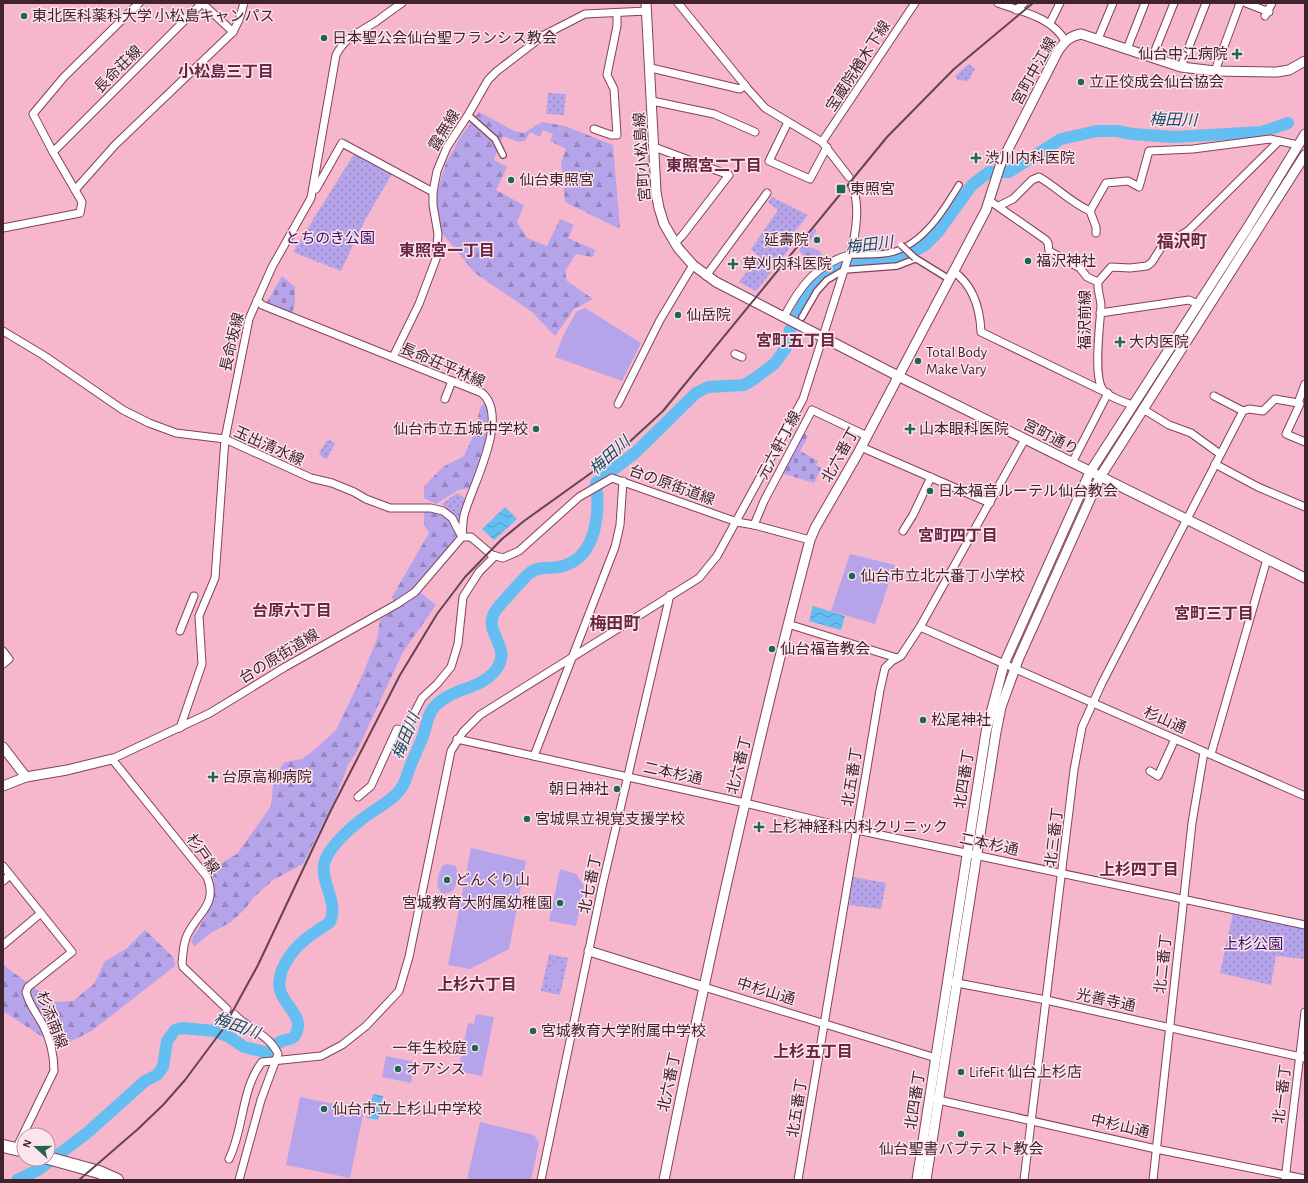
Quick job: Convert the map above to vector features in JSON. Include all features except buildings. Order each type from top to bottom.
[{"type":"main road","points":[[3,1146],[16,1149]]},
{"type":"main road","points":[[56,1160],[99,1172],[116,1180]]},
{"type":"street","points":[[3,228],[80,213],[82,202],[33,114],[64,77],[139,3]]},
{"type":"street","points":[[202,3],[233,32]]},
{"type":"street","name":"長命荘線","points":[[53,152],[202,3]]},
{"type":"street","points":[[75,190],[115,146],[233,32],[239,20],[244,3]]},
{"type":"street","name":"長命坂線","points":[[180,728],[202,664],[198,616],[215,578],[225,439],[249,319],[272,267],[311,198],[336,55],[351,36],[378,20],[402,3]]},
{"type":"street","points":[[678,3],[744,85],[766,108],[824,144],[849,177]]},
{"type":"street","name":"宝蔵院楢木下線","points":[[788,122],[769,161],[810,180],[824,144],[915,3]]},
{"type":"street","points":[[998,3],[1050,23],[1060,33],[1065,41]]},
{"type":"street","points":[[1016,10],[1024,3]]},
{"type":"street","points":[[1050,23],[1060,3]]},
{"type":"street","points":[[1098,39],[1113,3]]},
{"type":"street","points":[[1127,49],[1145,3]]},
{"type":"street","points":[[1152,58],[1174,3]]},
{"type":"street","points":[[1181,67],[1206,3]]},
{"type":"street","points":[[1215,71],[1240,3]]},
{"type":"street","points":[[1246,3],[1267,14],[1272,3]]},
{"type":"street","name":"露無線","points":[[393,358],[419,304],[436,259],[438,234],[433,204],[433,192],[437,171],[444,154],[488,80],[497,71],[544,35],[585,14],[604,12],[617,13],[647,7]]},
{"type":"street","name":"宮町小松島線","points":[[647,7],[657,200],[664,224],[675,243],[693,265],[706,276],[785,318]]},
{"type":"street","points":[[594,129],[611,135],[617,135],[614,89],[607,75],[617,26],[617,13]]},
{"type":"street","name":"宮町中江線","points":[[990,201],[1000,166],[1058,51],[1065,41],[1073,36],[1081,34],[1181,67],[1215,71],[1277,72],[1289,70],[1305,61]]},
{"type":"street","points":[[651,68],[740,89],[744,85]]},
{"type":"street","points":[[652,101],[714,114],[755,132]]},
{"type":"street","points":[[468,115],[495,139],[503,155]]},
{"type":"street","name":"北四番丁","points":[[917,1180],[934,1099],[952,982],[967,852],[986,732],[1004,664],[1090,472],[1305,134]]},
{"type":"street","points":[[1090,211],[1106,183],[1128,181],[1139,187],[1149,151],[1193,149],[1270,139],[1298,145]]},
{"type":"street","points":[[1098,282],[1111,267],[1130,268],[1147,266],[1152,262],[1162,246],[1188,230],[1279,141]]},
{"type":"street","points":[[311,198],[342,143],[433,192]]},
{"type":"street","points":[[654,147],[729,175],[675,243]]},
{"type":"street","name":"北四番丁","points":[[926,1180],[934,1099],[936,1058],[977,854],[997,726],[1014,669],[1036,616],[1100,477],[1305,155]]},
{"type":"street","points":[[999,206],[1013,199],[1032,180],[1039,177],[1056,187],[1074,204],[1090,211],[1096,227],[1096,233]]},
{"type":"street","points":[[229,1159],[240,1131],[254,1072],[262,1062],[321,1056],[342,1045],[366,1026],[399,992],[409,957],[451,751],[457,739],[480,715],[670,594],[699,578],[717,556],[804,399],[854,239],[858,213],[855,192],[852,185]]},
{"type":"street","points":[[785,318],[796,296],[813,274],[830,262],[849,255],[892,252],[917,239],[943,211],[959,185]]},
{"type":"street","points":[[706,276],[766,193]]},
{"type":"street","points":[[898,376],[990,201]]},
{"type":"street","name":"福沢前線","points":[[990,201],[999,206],[1026,228],[1046,240],[1048,243],[1049,252],[1080,268],[1087,277],[1098,282],[1100,313],[1098,352],[1100,384],[1106,392]]},
{"type":"street","points":[[901,245],[915,258],[951,275],[961,277],[970,287],[980,315],[982,332],[1134,405]]},
{"type":"street","points":[[800,321],[817,290],[827,280],[844,270],[897,266],[915,258]]},
{"type":"street","points":[[618,404],[660,320],[693,265]]},
{"type":"street","name":"長命荘平林線","points":[[257,300],[262,305],[482,393],[488,398],[492,410],[490,441],[479,476],[464,514],[462,537]]},
{"type":"street","points":[[1100,313],[1189,300],[1198,304]]},
{"type":"street","name":"宮町通り","points":[[785,318],[800,321],[824,337],[898,376],[1305,578]]},
{"type":"street","name":"玉出清水線","points":[[3,330],[43,355],[124,410],[172,432],[225,439],[311,478],[332,483],[354,492],[366,500],[390,508],[431,508],[443,510],[452,518],[462,537]]},
{"type":"street","name":"北六番丁","points":[[664,1180],[704,987],[745,802],[810,540],[815,528],[861,447],[898,376]]},
{"type":"street","points":[[445,399],[452,381]]},
{"type":"street","points":[[1305,384],[1298,403],[1300,404],[1286,434],[1305,442]]},
{"type":"street","points":[[1072,463],[1106,392]]},
{"type":"street","points":[[1214,396],[1243,411],[1249,409],[1263,411],[1275,399],[1298,403]]},
{"type":"street","points":[[1143,409],[1169,425],[1191,433],[1220,454]]},
{"type":"street","name":"元六軒丁線","points":[[754,525],[764,501],[812,410],[867,436]]},
{"type":"street","name":"北三番丁","points":[[1024,1180],[1082,727],[1186,520],[1243,411]]},
{"type":"street","name":"北五番丁","points":[[798,1180],[880,690],[885,668],[901,656],[920,627],[1025,439]]},
{"type":"street","points":[[861,447],[990,503]]},
{"type":"street","points":[[1215,464],[1258,487],[1305,507]]},
{"type":"street","points":[[903,531],[913,515],[930,477]]},
{"type":"street","name":"台の原街道線","points":[[495,556],[504,558],[519,551],[579,497],[612,478],[737,522],[810,540]]},
{"type":"street","points":[[534,756],[615,547],[620,525],[623,481]]},
{"type":"street","points":[[358,797],[371,786],[397,729],[406,731],[422,698],[438,684],[451,667],[458,644],[463,597],[479,572],[495,556],[471,537],[462,537]]},
{"type":"street","name":"台の原街道線","points":[[3,786],[26,777],[66,770],[112,758],[210,713],[285,667],[397,604],[415,592],[462,537]]},
{"type":"street","name":"北二番丁","points":[[1153,1180],[1192,823],[1208,753],[1267,559]]},
{"type":"street","name":"北七番丁","points":[[541,1180],[627,777],[670,594]]},
{"type":"street","points":[[180,631],[194,596]]},
{"type":"street","points":[[188,611],[198,616]]},
{"type":"street","points":[[788,624],[897,658]]},
{"type":"street","name":"杉山通","points":[[920,627],[1305,796]]},
{"type":"street","points":[[3,651],[10,659],[3,664]]},
{"type":"street","name":"二本杉通","points":[[457,739],[745,802],[857,830],[1063,872],[1184,900],[1305,925]]},
{"type":"street","points":[[1150,771],[1158,776],[1176,739]]},
{"type":"street","points":[[3,747],[26,777]]},
{"type":"street","name":"杉戸線","points":[[112,758],[207,877],[211,894],[210,901],[187,937],[182,963],[183,967],[227,1009]]},
{"type":"street","name":"杉添南線","points":[[3,866],[72,952],[28,987],[26,992],[33,1009],[44,1026],[54,1060],[54,1071],[30,1127]]},
{"type":"street","points":[[3,881],[10,875]]},
{"type":"street","points":[[3,945],[41,913]]},
{"type":"street","name":"中杉山通","points":[[589,951],[936,1058]]},
{"type":"street","name":"光善寺通","points":[[952,982],[1046,1000],[1302,1057]]},
{"type":"street","name":"北一番丁","points":[[1285,1178],[1302,1057],[1305,1012]]},
{"type":"street","points":[[234,1014],[241,1021],[269,1040],[277,1052],[276,1060],[261,1100],[239,1180]]},
{"type":"street","name":"中杉山通","points":[[934,1099],[1032,1119],[1285,1178],[1305,1179]]},
{"type":"green space","points":[[969,64],[975,69],[968,81],[958,80],[955,76]]},
{"type":"green space","points":[[548,93],[566,94],[564,115],[546,114]]},
{"type":"green space","points":[[479,112],[514,131],[524,133],[542,122],[565,126],[613,145],[620,229],[565,202],[561,163],[566,149],[550,141],[553,134],[543,130],[540,137],[530,132],[525,141],[518,142],[503,136],[494,160],[507,167],[496,190],[524,205],[517,222],[527,238],[547,246],[560,219],[574,225],[568,238],[595,250],[593,257],[576,254],[565,271],[567,281],[593,299],[574,309],[555,336],[532,312],[475,273],[441,232],[435,211],[436,195],[446,163],[461,136]]},
{"type":"green space","name":"とちのき公園","points":[[354,154],[392,174],[365,220],[341,271],[293,252]]},
{"type":"green space","points":[[772,197],[808,215],[793,234],[798,238],[756,291],[739,282],[759,256],[751,249],[778,210],[768,202]]},
{"type":"green space","points":[[814,229],[816,229],[816,232],[810,241],[809,247],[820,251],[824,261],[814,268],[809,269],[807,267],[808,261],[799,250]]},
{"type":"green space","points":[[282,276],[295,287],[295,303],[292,314],[267,302]]},
{"type":"green space","points":[[585,308],[641,343],[622,381],[555,357],[563,336],[576,312]]},
{"type":"green space","points":[[484,403],[487,406],[488,428],[481,458],[470,488],[458,490],[436,504],[424,498],[424,487],[432,478],[443,467],[464,456],[475,432],[480,408]]},
{"type":"green space","points":[[802,432],[808,436],[800,451],[818,461],[816,465],[821,468],[814,483],[781,473]]},
{"type":"green space","points":[[328,439],[335,443],[327,459],[322,457],[319,453]]},
{"type":"green space","points":[[457,493],[465,498],[459,522],[442,504]]},
{"type":"green space","points":[[424,511],[441,514],[447,518],[457,532],[454,540],[415,587],[394,602],[392,597],[429,533],[424,524]]},
{"type":"green space","points":[[850,554],[895,565],[875,624],[831,611]]},
{"type":"green space","points":[[420,592],[436,605],[403,652],[356,753],[347,767],[336,797],[303,864],[273,880],[253,898],[245,909],[231,922],[209,934],[194,947],[191,941],[206,915],[213,898],[214,879],[211,869],[237,854],[271,806],[274,776],[285,762],[302,759],[336,730],[362,676],[377,639],[380,620]]},
{"type":"green space","points":[[471,848],[526,861],[509,949],[470,969],[448,965]]},
{"type":"green space","name":"どんぐり山","points":[[447,864],[456,866],[456,886],[451,892],[441,893],[437,883],[443,865]]},
{"type":"green space","points":[[560,869],[576,874],[584,886],[576,926],[549,921]]},
{"type":"green space","points":[[853,877],[886,883],[881,909],[849,905]]},
{"type":"green space","name":"上杉公園","points":[[1233,913],[1305,927],[1305,959],[1276,956],[1271,985],[1220,973]]},
{"type":"green space","points":[[145,930],[174,958],[175,966],[93,1030],[70,1042],[44,1038],[3,1011],[3,965],[54,1002],[73,1001],[94,984],[105,961],[126,949]]},
{"type":"green space","points":[[549,954],[568,958],[560,995],[541,991]]},
{"type":"green space","points":[[552,962],[562,964],[558,987],[547,985]]},
{"type":"green space","name":"一年生校庭","points":[[476,1014],[494,1017],[482,1076],[458,1071],[468,1023],[474,1024]]},
{"type":"green space","name":"オアシス","points":[[386,1056],[415,1062],[411,1083],[382,1077]]},
{"type":"green space","points":[[300,1097],[364,1110],[350,1178],[286,1165]]},
{"type":"green space","points":[[480,1122],[534,1135],[539,1143],[531,1180],[467,1180]]},
{"type":"water","points":[[505,507],[517,519],[494,540],[482,529]]},
{"type":"water","points":[[813,606],[845,616],[841,630],[809,621]]},
{"type":"water","points":[[373,1094],[383,1096],[378,1120],[367,1118]]},
{"type":"waterway","name":"梅田川","points":[[17,1180],[38,1170],[87,1133],[145,1081],[157,1075],[163,1067],[167,1041],[175,1030],[182,1028],[215,1031],[229,1037],[244,1047],[270,1053],[278,1043],[294,1037],[298,1026],[297,1020],[282,995],[279,982],[282,970],[291,954],[308,937],[329,923],[332,916],[331,900],[324,876],[325,861],[328,854],[339,840],[354,826],[400,791],[405,782],[432,709],[442,700],[481,682],[495,671],[500,662],[501,654],[492,625],[492,618],[496,610],[528,574],[539,569],[566,565],[576,559],[584,551],[590,542],[594,530],[597,506],[596,483],[636,452],[696,393],[708,387],[744,385],[774,364],[786,348],[790,330],[810,289],[819,277],[839,264],[861,259],[904,256],[924,246],[938,232],[972,185],[989,172],[1009,172],[1061,139],[1097,131],[1117,131],[1132,134],[1174,137],[1262,132],[1288,123]]},
{"type":"railway","points":[[79,1180],[138,1129],[164,1104],[185,1080],[223,1029],[258,965],[330,812],[400,675],[437,614],[465,577],[502,539],[524,521],[612,458],[663,411],[887,137],[954,69],[1033,3]]},
{"type":"place","name":"東北医科薬科大学 小松島キャンパス","points":[[24,16]]},
{"type":"place","name":"日本聖公会仙台聖フランシス教会","points":[[324,38]]},
{"type":"place","name":"仙台中江病院","points":[[1237,54]]},
{"type":"place","name":"立正佼成会仙台協会","points":[[1081,82]]},
{"type":"place","name":"渋川内科医院","points":[[976,158]]},
{"type":"place","name":"仙台東照宮","points":[[511,180]]},
{"type":"place","name":"東照宮","points":[[841,189]]},
{"type":"place","name":"延壽院","points":[[817,240]]},
{"type":"place","name":"福沢神社","points":[[1028,261]]},
{"type":"place","name":"草刈内科医院","points":[[733,264]]},
{"type":"place","name":"仙岳院","points":[[678,315]]},
{"type":"place","name":"大内医院","points":[[1120,342]]},
{"type":"place","name":"Total Body Make Vary","points":[[918,361]]},
{"type":"place","name":"仙台市立五城中学校","points":[[536,429]]},
{"type":"place","name":"山本眼科医院","points":[[910,429]]},
{"type":"place","name":"日本福音ルーテル仙台教会","points":[[930,491]]},
{"type":"place","name":"仙台市立北六番丁小学校","points":[[852,576]]},
{"type":"place","name":"仙台福音教会","points":[[772,649]]},
{"type":"place","name":"松尾神社","points":[[923,720]]},
{"type":"place","name":"台原高柳病院","points":[[213,777]]},
{"type":"place","name":"朝日神社","points":[[617,789]]},
{"type":"place","name":"宮城県立視覚支援学校","points":[[527,819]]},
{"type":"place","name":"上杉神経科内科クリニック","points":[[759,827]]},
{"type":"place","name":"どんぐり山","points":[[447,880]]},
{"type":"place","name":"宮城教育大附属幼稚園","points":[[560,903]]},
{"type":"place","name":"宮城教育大学附属中学校","points":[[533,1031]]},
{"type":"place","name":"一年生校庭","points":[[475,1048]]},
{"type":"place","name":"オアシス","points":[[398,1069]]},
{"type":"place","name":"LifeFit 仙台上杉店","points":[[961,1072]]},
{"type":"place","name":"仙台市立上杉山中学校","points":[[324,1109]]},
{"type":"place","name":"仙台聖書バプテスト教会","points":[[961,1134]]},
{"type":"district","name":"小松島三丁目","points":[[226,71]]},
{"type":"district","name":"東照宮二丁目","points":[[714,165]]},
{"type":"district","name":"福沢町","points":[[1182,241]]},
{"type":"district","name":"東照宮一丁目","points":[[447,250]]},
{"type":"district","name":"宮町五丁目","points":[[796,340]]},
{"type":"district","name":"宮町四丁目","points":[[958,535]]},
{"type":"district","name":"台原六丁目","points":[[292,610]]},
{"type":"district","name":"宮町三丁目","points":[[1214,613]]},
{"type":"district","name":"梅田町","points":[[615,623]]},
{"type":"district","name":"上杉四丁目","points":[[1139,869]]},
{"type":"district","name":"上杉六丁目","points":[[477,984]]},
{"type":"district","name":"上杉五丁目","points":[[813,1051]]}]
